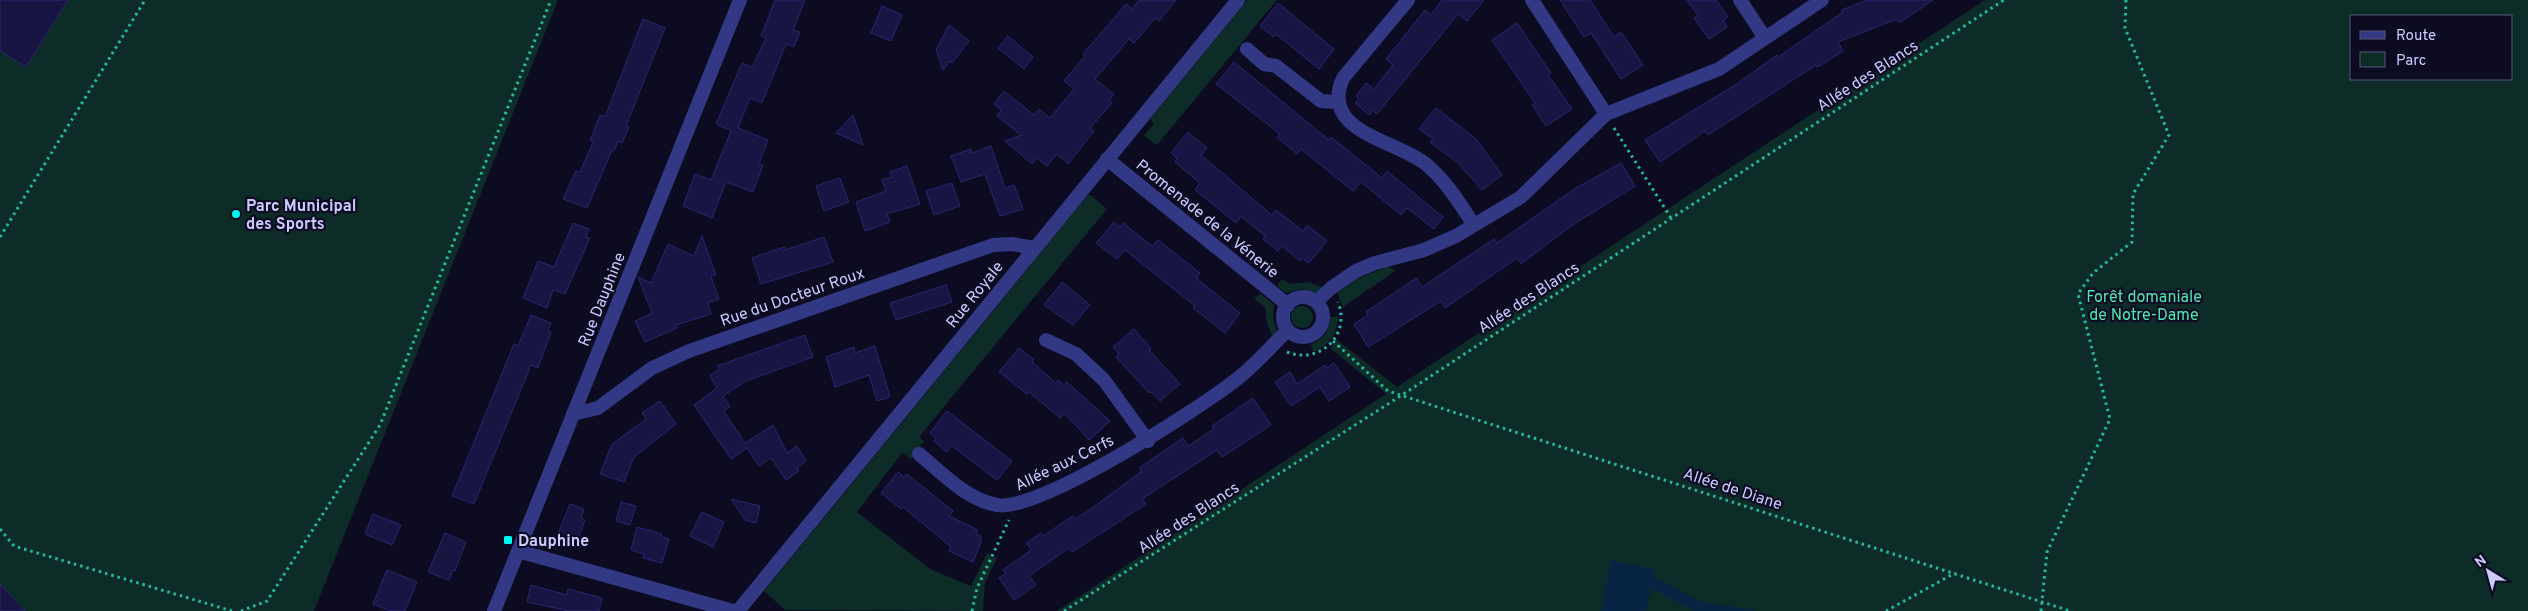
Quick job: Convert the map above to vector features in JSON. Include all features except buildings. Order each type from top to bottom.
[{"type":"street","name":"Rue Dauphine","points":[[494,611],[740,0]]},
{"type":"street","name":"Rue Royale","points":[[738,611],[1238,0]]},
{"type":"street","points":[[1408,0],[1343,78],[1338,89],[1337,102],[1346,118],[1366,134],[1426,164],[1447,184],[1474,225]]},
{"type":"street","points":[[1532,0],[1606,114]]},
{"type":"street","points":[[1740,0],[1765,38]]},
{"type":"street","points":[[1316,302],[1356,271],[1375,263],[1424,250],[1456,236],[1521,197],[1606,114],[1718,69],[1822,0]]},
{"type":"street","points":[[1247,49],[1264,64],[1276,66],[1321,101],[1337,102]]},
{"type":"street","name":"Promenade de la Vénerie","points":[[1107,159],[1288,305]]},
{"type":"street","name":"Rue du Docteur Roux","points":[[574,414],[598,408],[652,368],[689,351],[993,245],[1012,244],[1034,248]]},
{"type":"street","points":[[1298,298],[1305,298],[1316,302],[1322,313],[1319,330],[1303,337],[1288,330],[1283,317],[1288,305],[1298,298]]},
{"type":"street","name":"Allée aux Cerfs","points":[[919,454],[979,500],[999,506],[1017,504],[1060,486],[1148,441],[1234,382],[1288,330]]},
{"type":"street","points":[[1046,340],[1076,354],[1104,380],[1148,441]]},
{"type":"street","points":[[518,551],[733,611]]},
{"type":"path","points":[[0,237],[145,0]]},
{"type":"path","points":[[241,611],[267,601],[380,425],[551,0]]},
{"type":"path","name":"Allée des Blancs","points":[[1064,611],[1402,395],[2004,0]]},
{"type":"path","points":[[2041,611],[2047,552],[2110,418],[2078,294],[2093,273],[2132,242],[2133,194],[2168,135],[2125,28],[2126,0]]},
{"type":"path","points":[[1606,114],[1671,218]]},
{"type":"path","points":[[1274,344],[1282,351],[1303,356],[1321,352],[1332,342],[1342,323],[1338,303],[1330,290]]},
{"type":"path","name":"Allée de Diane","points":[[1332,342],[1388,391],[2070,611]]},
{"type":"path","points":[[972,611],[977,588],[1017,504]]},
{"type":"path","points":[[0,529],[14,546],[232,611]]},
{"type":"path","points":[[1886,611],[1955,573]]},
{"type":"green space","name":"Parc Municipal des Sports","points":[[0,0],[558,0],[314,611],[0,611]]},
{"type":"green space","points":[[1247,0],[1277,0],[1157,145],[1144,136],[1154,123],[1150,119]]},
{"type":"green space","name":"Forêt domaniale de Notre-Dame","points":[[1985,0],[2528,0],[2528,611],[1057,611],[1386,394],[1330,348],[1337,340],[1397,387]]},
{"type":"green space","points":[[1089,194],[1107,209],[919,437],[924,441],[911,459],[902,453],[857,512],[930,569],[971,586],[987,553],[997,558],[985,583],[983,611],[785,610],[764,591],[1029,267],[1037,252]]},
{"type":"green space","points":[[1388,266],[1395,271],[1343,307],[1337,293],[1357,279]]},
{"type":"green space","points":[[1282,279],[1289,284],[1309,282],[1322,287],[1316,293],[1301,289],[1286,293],[1277,286]]},
{"type":"green space","points":[[1261,294],[1274,305],[1273,318],[1277,331],[1272,336],[1266,320],[1266,309],[1254,298]]},
{"type":"green space","points":[[1302,306],[1310,309],[1313,317],[1310,325],[1302,328],[1294,325],[1291,317],[1294,309]]},
{"type":"green space","points":[[1338,316],[1332,338],[1324,346],[1313,352],[1311,344],[1325,334],[1329,326],[1330,317]]},
{"type":"water","points":[[1611,560],[1654,570],[1653,576],[1701,602],[1759,611],[1694,611],[1651,588],[1646,611],[1601,611]]},
{"type":"place","name":"Parc Municipal des Sports","points":[[236,214]]},
{"type":"place","name":"Dauphine","points":[[508,540]]}]
